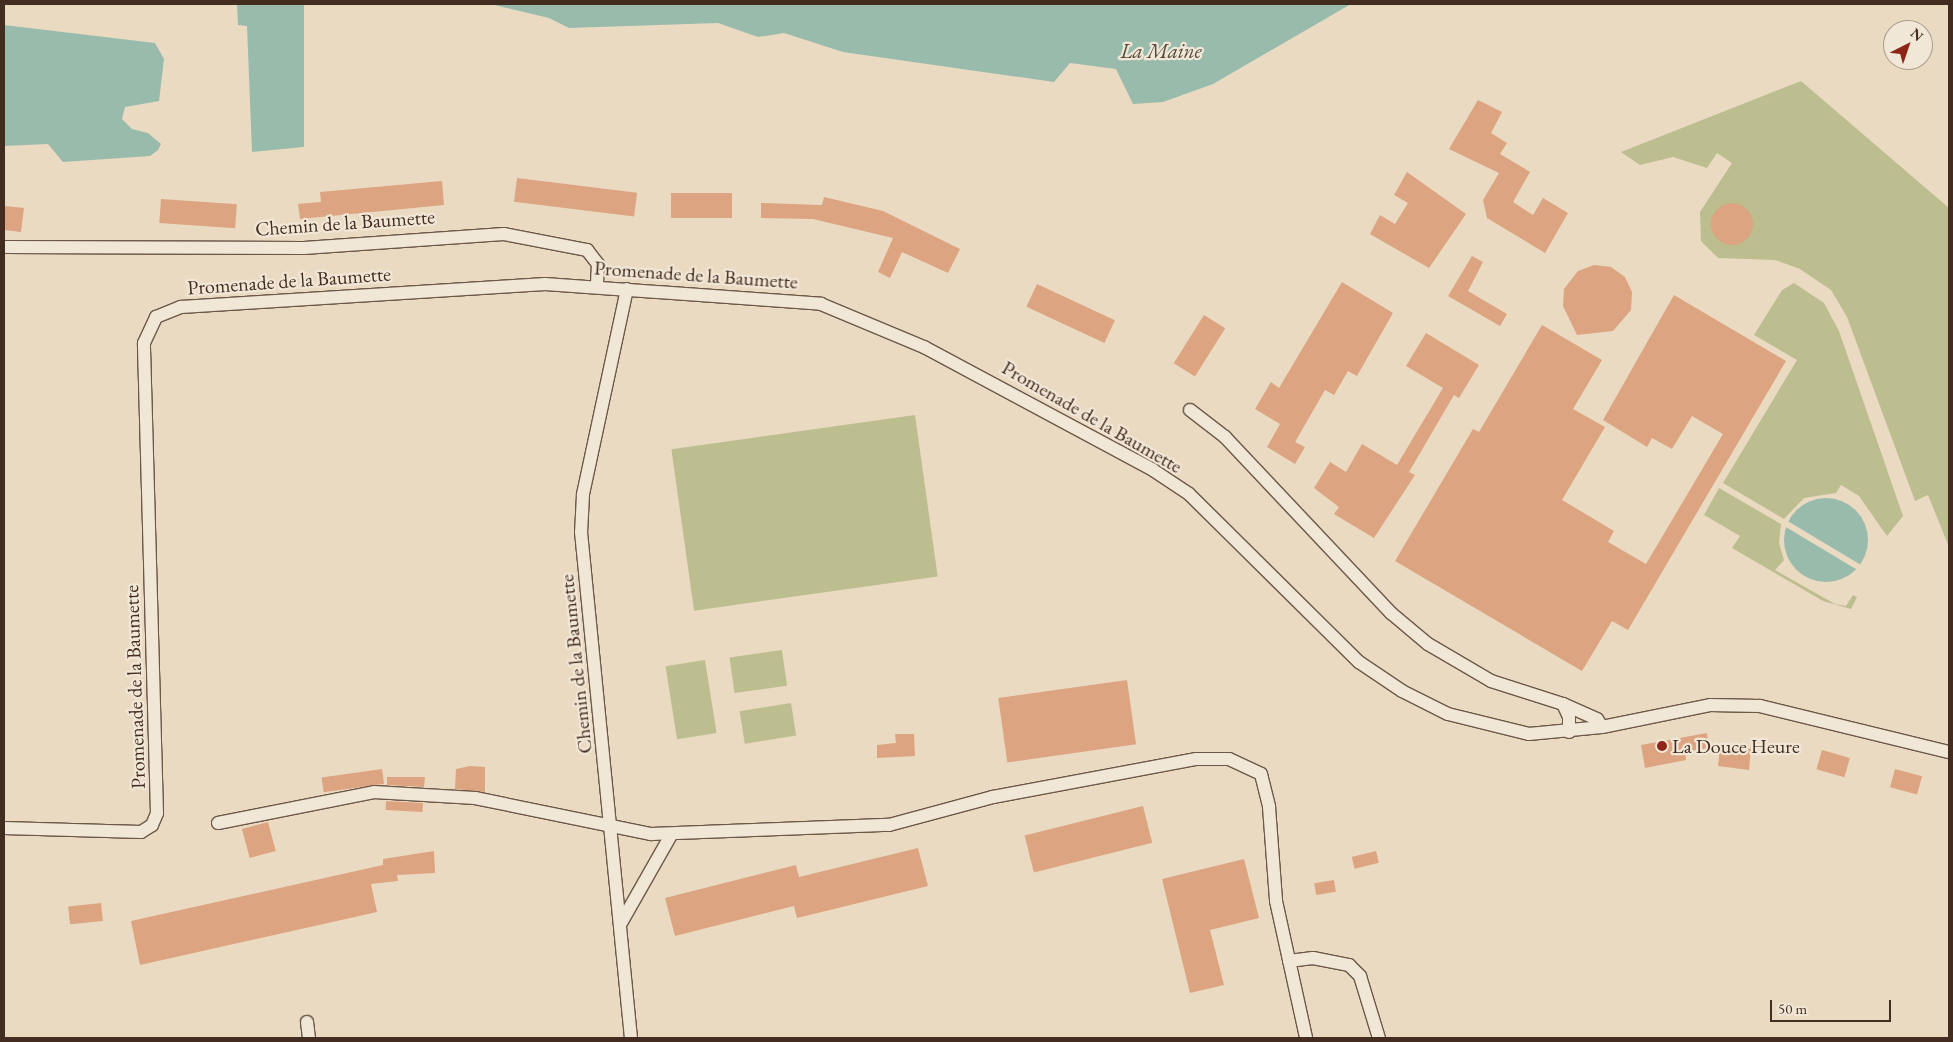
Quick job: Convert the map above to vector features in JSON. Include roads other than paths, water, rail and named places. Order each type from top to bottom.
[{"type":"street","name":"Chemin de la Baumette","points":[[4,247],[304,248],[504,234],[587,250],[598,264],[597,286]]},
{"type":"street","name":"Promenade de la Baumette","points":[[4,828],[141,832],[152,826],[157,813],[144,343],[151,322],[164,311],[181,307],[466,288],[597,286],[821,304],[924,346],[1189,494],[1359,662],[1402,691],[1448,714],[1491,727],[1529,734],[1569,732],[1602,727],[1710,705],[1760,706],[1949,752]]},
{"type":"street","name":"Chemin de la Baumette","points":[[628,289],[583,495],[581,532],[631,1038]]},
{"type":"street","points":[[1190,410],[1225,437],[1391,613],[1428,644],[1492,681],[1562,704],[1597,719],[1602,727]]},
{"type":"street","points":[[1562,704],[1569,717],[1569,732]]},
{"type":"street","points":[[218,824],[374,792],[475,798],[611,829],[671,835],[889,825],[993,798],[1196,758],[1228,759],[1261,774],[1269,807],[1276,901],[1306,1038]]},
{"type":"street","points":[[620,925],[671,835]]},
{"type":"street","points":[[1289,961],[1313,958],[1349,965],[1360,976],[1379,1038]]},
{"type":"street","points":[[307,1022],[309,1038]]},
{"type":"water","points":[[237,4],[304,4],[304,147],[252,152],[247,26],[238,25]]},
{"type":"water","name":"La Maine","points":[[490,4],[1351,4],[1213,84],[1163,102],[1133,104],[1116,69],[1070,63],[1054,82],[843,52],[784,33],[758,37],[718,23],[569,28],[549,18]]},
{"type":"water","points":[[4,25],[155,43],[164,59],[159,101],[125,107],[122,119],[132,129],[148,133],[161,144],[158,150],[150,156],[63,162],[48,144],[4,146]]},
{"type":"water","points":[[1826,498],[1842,501],[1856,510],[1865,524],[1868,540],[1865,556],[1856,570],[1842,579],[1826,582],[1810,579],[1796,570],[1787,556],[1784,540],[1787,524],[1796,510],[1810,501]]},
{"type":"place","name":"La Douce Heure","points":[[1662,746]]}]
